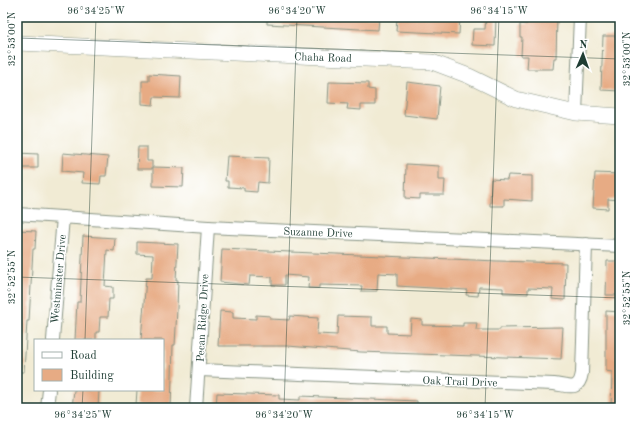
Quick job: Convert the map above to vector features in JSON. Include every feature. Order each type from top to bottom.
[{"type":"street","points":[[576,113],[580,17]]},
{"type":"street","name":"Chaha Road","points":[[17,43],[432,62],[469,76],[516,99],[576,113],[620,116]]},
{"type":"street","name":"Suzanne Drive","points":[[17,214],[208,227],[620,246]]},
{"type":"street","name":"Westminster Drive","points":[[53,339],[63,217]]},
{"type":"street","name":"Pecan Ridge Drive","points":[[196,408],[208,227]]},
{"type":"street","name":"Oak Trail Drive","points":[[199,370],[554,384],[573,387],[580,381],[582,373],[586,244]]},
{"type":"street","points":[[47,408],[49,391]]},
{"type":"building","points":[[267,17],[379,17],[378,30],[267,24]]},
{"type":"building","points":[[397,17],[460,17],[459,34],[396,31]]},
{"type":"building","points":[[486,17],[496,17],[495,46],[472,45],[473,29],[485,29]]},
{"type":"building","points":[[527,17],[557,17],[556,58],[554,58],[553,69],[527,69],[528,56],[521,56],[522,37],[520,37],[520,24],[527,24]]},
{"type":"building","points":[[603,36],[620,36],[620,91],[601,90]]},
{"type":"building","points":[[149,74],[181,76],[180,98],[154,97],[153,105],[142,104],[142,81],[149,81]]},
{"type":"building","points":[[329,82],[368,83],[368,89],[375,90],[375,105],[361,105],[361,110],[347,109],[348,104],[328,103]]},
{"type":"building","points":[[407,82],[440,86],[437,119],[404,115]]},
{"type":"building","points":[[138,147],[147,147],[147,161],[152,161],[152,169],[137,169]]},
{"type":"building","points":[[17,153],[38,154],[38,168],[17,168]]},
{"type":"building","points":[[63,153],[108,157],[106,176],[101,176],[100,184],[82,183],[83,173],[62,171]]},
{"type":"building","points":[[227,156],[269,158],[268,183],[258,182],[257,192],[244,191],[244,188],[228,187],[228,181],[225,181]]},
{"type":"building","points":[[406,164],[439,166],[439,180],[445,180],[444,195],[420,195],[420,199],[405,198]]},
{"type":"building","points":[[153,167],[184,168],[183,187],[153,186]]},
{"type":"building","points":[[595,173],[620,174],[620,200],[608,199],[608,209],[593,208]]},
{"type":"building","points":[[508,175],[532,176],[532,201],[504,199],[504,206],[490,206],[491,179],[507,180]]},
{"type":"building","points":[[17,230],[36,231],[35,249],[33,249],[29,321],[27,321],[24,372],[17,372]]},
{"type":"building","points":[[83,236],[115,238],[114,251],[107,250],[105,286],[113,287],[113,299],[109,299],[108,317],[100,317],[99,332],[96,332],[96,339],[75,339],[77,302],[80,302]]},
{"type":"building","points":[[137,242],[178,244],[176,280],[178,280],[177,309],[175,345],[173,345],[171,408],[136,405],[137,391],[164,391],[164,339],[141,339],[146,278],[152,278],[153,255],[137,254]]},
{"type":"building","points":[[222,249],[566,263],[565,300],[552,299],[553,289],[528,288],[528,294],[503,293],[503,288],[479,287],[478,296],[466,295],[467,290],[397,286],[397,274],[378,273],[377,291],[361,291],[362,286],[319,285],[319,288],[308,288],[309,277],[285,275],[285,285],[272,285],[272,277],[250,276],[249,285],[220,282]]},
{"type":"building","points":[[607,261],[620,261],[620,295],[606,295]]},
{"type":"building","points":[[220,311],[233,312],[233,318],[256,319],[256,315],[270,316],[270,319],[289,320],[290,316],[318,318],[317,334],[337,335],[338,316],[372,317],[372,326],[387,326],[387,333],[410,334],[411,319],[422,320],[422,325],[463,326],[463,323],[477,323],[476,330],[563,327],[561,359],[361,352],[288,346],[218,346]]},
{"type":"building","points":[[606,311],[620,312],[620,408],[611,408],[612,372],[606,371]]},
{"type":"building","points":[[74,391],[99,391],[98,408],[72,408]]},
{"type":"building","points":[[217,393],[279,395],[279,399],[300,400],[300,396],[417,401],[417,408],[216,408]]}]
